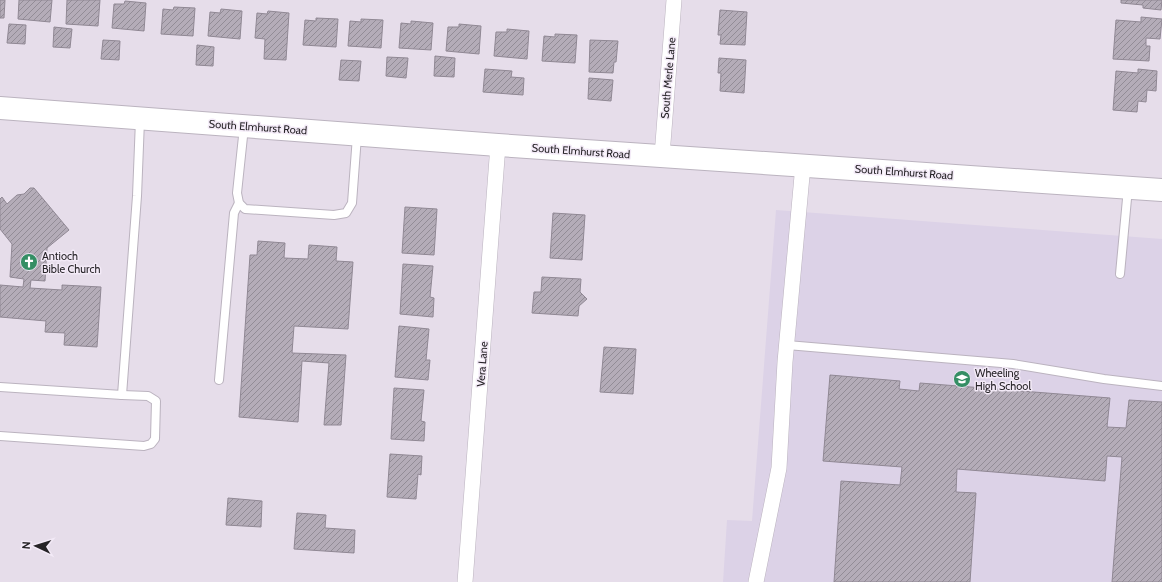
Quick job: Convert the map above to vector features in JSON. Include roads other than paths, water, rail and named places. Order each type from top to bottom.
[{"type":"main road","name":"South Elmhurst Road","points":[[0,108],[498,145],[1162,190]]},
{"type":"street","name":"South Merle Lane","points":[[662,156],[674,0]]},
{"type":"street","name":"Vera Lane","points":[[465,582],[498,145]]},
{"type":"street","points":[[756,582],[779,468],[787,345],[803,165]]},
{"type":"lane","points":[[122,395],[137,196],[140,119]]},
{"type":"lane","points":[[244,126],[237,193],[239,203],[245,209],[334,215],[346,213],[352,203],[358,135]]},
{"type":"lane","points":[[1120,274],[1128,188]]},
{"type":"lane","points":[[219,380],[234,213],[239,203]]},
{"type":"lane","points":[[787,345],[1013,364],[1104,379],[1162,386]]},
{"type":"lane","points":[[0,387],[148,396],[156,401],[155,439],[151,444],[144,446],[0,436]]},
{"type":"place","name":"Antioch Bible Church","points":[[29,262]]},
{"type":"place","name":"Wheeling High School","points":[[962,379]]}]
